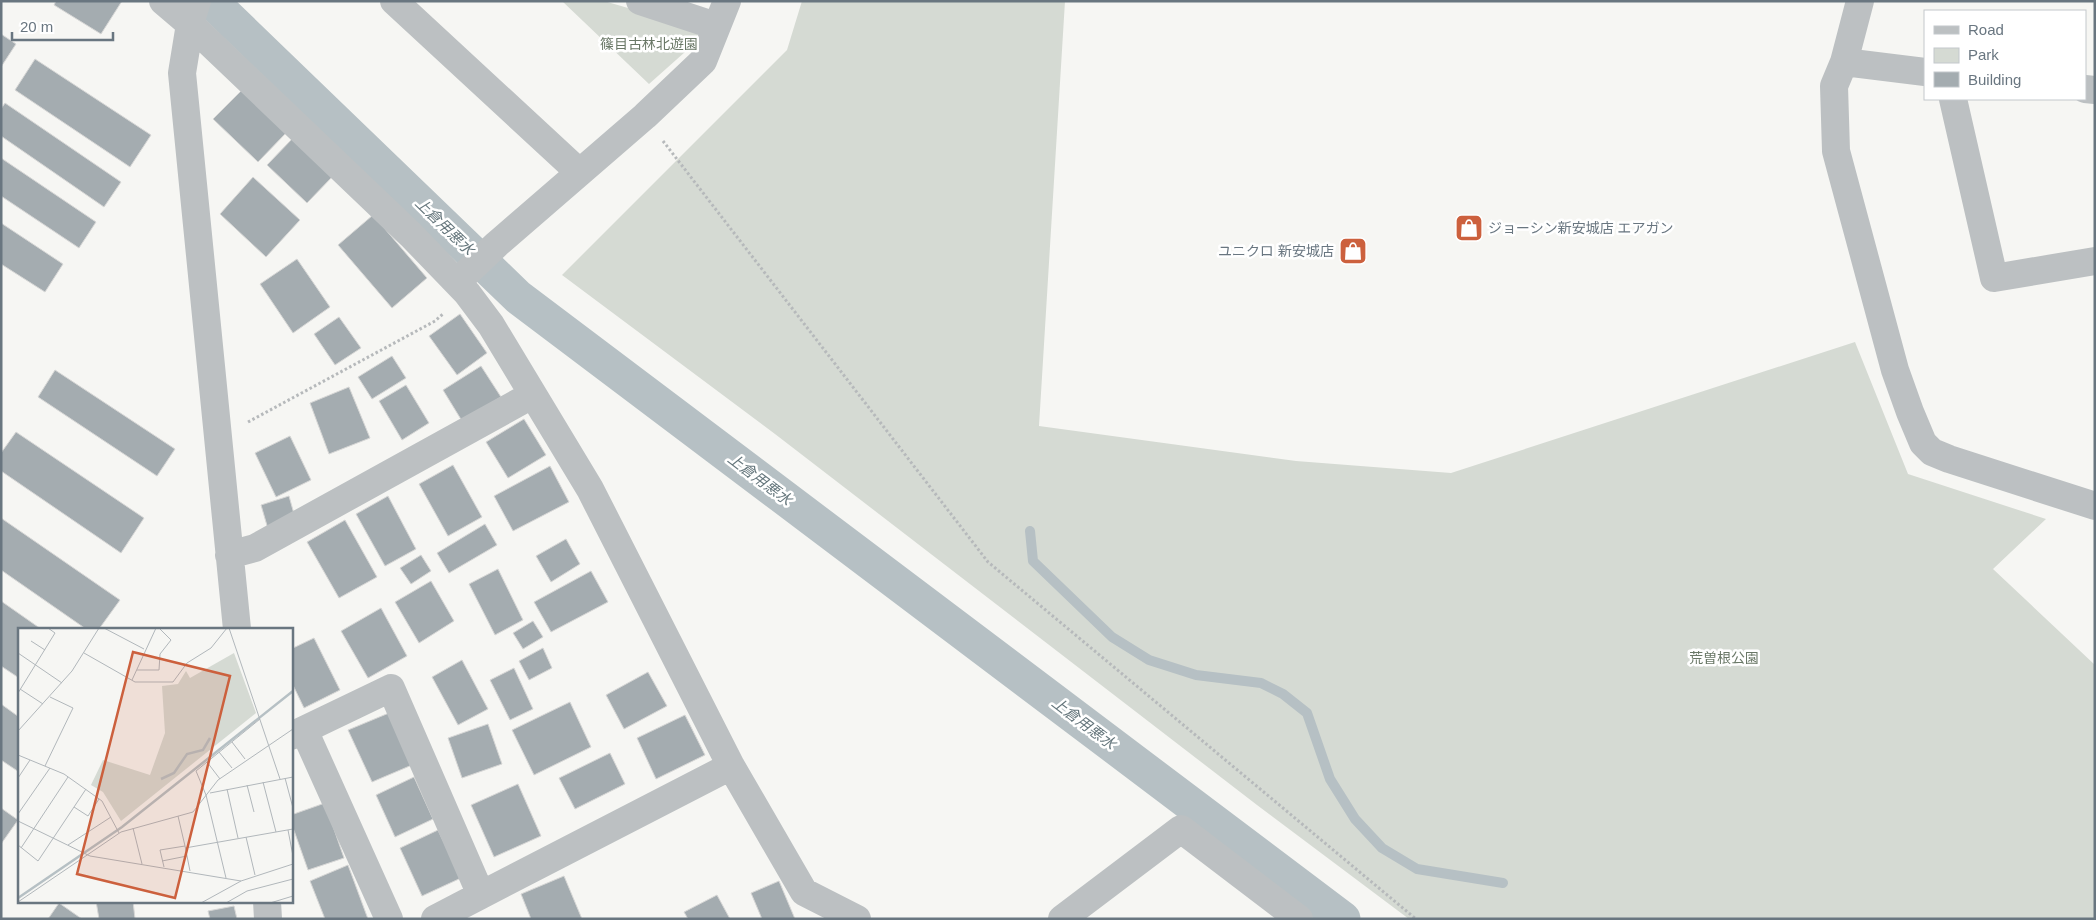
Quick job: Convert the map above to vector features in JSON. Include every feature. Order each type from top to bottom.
[{"type":"street","points":[[163,1],[194,13],[462,287],[491,325],[590,489],[731,766],[804,892],[858,919]]},
{"type":"street","points":[[394,1],[579,172]]},
{"type":"street","points":[[640,1],[716,26]]},
{"type":"street","points":[[462,287],[497,244],[645,116],[703,61],[727,1]]},
{"type":"street","points":[[1860,1],[1844,62],[1834,86],[1836,151],[1895,370],[1923,443],[1932,452],[1949,459],[2095,506]]},
{"type":"street","points":[[194,13],[182,73],[237,628]]},
{"type":"street","points":[[1844,62],[1924,72]]},
{"type":"street","points":[[1953,100],[1994,278],[2095,261]]},
{"type":"street","points":[[229,555],[255,548],[532,395]]},
{"type":"street","points":[[389,919],[298,733],[391,688],[474,905]]},
{"type":"street","points":[[435,919],[474,905],[731,766]]},
{"type":"street","points":[[1062,919],[1181,829],[1282,914]]},
{"type":"street","points":[[266,902],[268,919]]},
{"type":"path","points":[[645,116],[988,562],[1416,919]]},
{"type":"path","points":[[217,439],[435,321],[462,287]]},
{"type":"green space","name":"篠目古林北遊園","points":[[562,1],[604,1],[700,29],[694,44],[649,84]]},
{"type":"green space","name":"荒曽根公園","points":[[802,1],[1065,1],[1039,426],[1296,461],[1451,473],[1855,342],[1908,474],[2046,519],[1993,569],[2095,665],[2095,919],[1409,919],[1257,805],[775,434],[562,275],[787,50]]},
{"type":"building","points":[[56,1],[122,1],[101,34],[54,5]]},
{"type":"building","points":[[1,34],[16,44],[1,67]]},
{"type":"building","points":[[35,59],[151,135],[130,167],[15,90]]},
{"type":"building","points":[[242,90],[286,133],[258,162],[213,119]]},
{"type":"building","points":[[5,103],[121,182],[104,207],[1,136],[1,109]]},
{"type":"building","points":[[293,138],[333,176],[307,203],[267,165]]},
{"type":"building","points":[[1,158],[96,222],[79,248],[1,196]]},
{"type":"building","points":[[253,177],[300,220],[266,257],[220,214]]},
{"type":"building","points":[[373,215],[427,278],[392,308],[338,245]]},
{"type":"building","points":[[1,223],[63,264],[45,292],[1,264]]},
{"type":"building","points":[[297,259],[330,307],[293,333],[260,284]]},
{"type":"building","points":[[460,314],[487,353],[457,375],[429,336]]},
{"type":"building","points":[[339,317],[361,348],[335,365],[314,334]]},
{"type":"building","points":[[392,356],[406,378],[372,399],[358,377]]},
{"type":"building","points":[[481,366],[501,397],[462,421],[443,390]]},
{"type":"building","points":[[55,370],[175,449],[157,476],[38,397]]},
{"type":"building","points":[[406,385],[429,423],[402,440],[379,401]]},
{"type":"building","points":[[349,387],[370,438],[329,454],[310,403]]},
{"type":"building","points":[[524,419],[546,455],[508,478],[486,442]]},
{"type":"building","points":[[16,432],[144,518],[121,553],[1,471],[1,453]]},
{"type":"building","points":[[290,436],[311,480],[276,497],[255,453]]},
{"type":"building","points":[[453,465],[482,517],[448,536],[419,484]]},
{"type":"building","points":[[550,466],[569,502],[513,531],[494,496]]},
{"type":"building","points":[[289,496],[296,521],[268,529],[261,505]]},
{"type":"building","points":[[388,496],[416,549],[385,566],[356,514]]},
{"type":"building","points":[[1,518],[120,600],[100,628],[85,628],[1,570]]},
{"type":"building","points":[[345,520],[377,577],[339,598],[307,542]]},
{"type":"building","points":[[485,524],[497,545],[449,573],[437,553]]},
{"type":"building","points":[[566,539],[580,564],[551,582],[536,556]]},
{"type":"building","points":[[421,555],[431,571],[411,584],[400,568]]},
{"type":"building","points":[[498,569],[523,620],[495,635],[469,584]]},
{"type":"building","points":[[591,571],[608,602],[551,632],[534,602]]},
{"type":"building","points":[[431,581],[454,621],[419,643],[395,602]]},
{"type":"building","points":[[1,601],[40,628],[18,628],[18,677],[1,666]]},
{"type":"building","points":[[381,608],[407,656],[368,678],[341,631]]},
{"type":"building","points":[[533,621],[543,637],[523,649],[513,633]]},
{"type":"building","points":[[314,638],[340,690],[304,708],[292,683],[292,649]]},
{"type":"building","points":[[543,648],[552,668],[529,680],[519,661]]},
{"type":"building","points":[[462,660],[488,709],[458,725],[432,677]]},
{"type":"building","points":[[514,668],[533,709],[510,720],[490,680]]},
{"type":"building","points":[[648,672],[667,706],[624,729],[606,695]]},
{"type":"building","points":[[570,702],[591,747],[534,775],[512,730]]},
{"type":"building","points":[[1,704],[18,716],[18,771],[1,760]]},
{"type":"building","points":[[389,713],[412,765],[372,782],[348,730]]},
{"type":"building","points":[[685,715],[705,755],[656,779],[637,738]]},
{"type":"building","points":[[488,724],[502,764],[462,778],[448,738]]},
{"type":"building","points":[[610,753],[625,784],[575,809],[559,778]]},
{"type":"building","points":[[414,777],[433,819],[395,837],[376,795]]},
{"type":"building","points":[[518,784],[541,836],[494,857],[471,805]]},
{"type":"building","points":[[325,803],[344,858],[308,870],[292,825],[292,815]]},
{"type":"building","points":[[1,808],[18,820],[1,844]]},
{"type":"building","points":[[438,830],[461,878],[422,896],[400,848]]},
{"type":"building","points":[[348,865],[368,919],[325,919],[310,881]]},
{"type":"building","points":[[564,876],[582,919],[531,919],[521,894]]},
{"type":"building","points":[[779,881],[795,919],[762,919],[751,893]]},
{"type":"building","points":[[717,895],[730,919],[688,919],[684,912]]},
{"type":"building","points":[[96,902],[133,902],[135,919],[99,919]]},
{"type":"building","points":[[59,903],[82,919],[48,919]]},
{"type":"building","points":[[234,906],[237,919],[210,919],[208,911]]},
{"type":"waterway","name":"上倉用悪水","points":[[211,1],[518,297],[1343,919]]},
{"type":"waterway","points":[[1030,531],[1033,561],[1112,637],[1149,660],[1196,675],[1261,683],[1283,694],[1307,713],[1330,779],[1355,819],[1382,848],[1417,869],[1503,883]]},
{"type":"place","name":"ジョーシン新安城店 エアガン","points":[[1469,228]]},
{"type":"place","name":"ユニクロ 新安城店","points":[[1353,251]]}]
